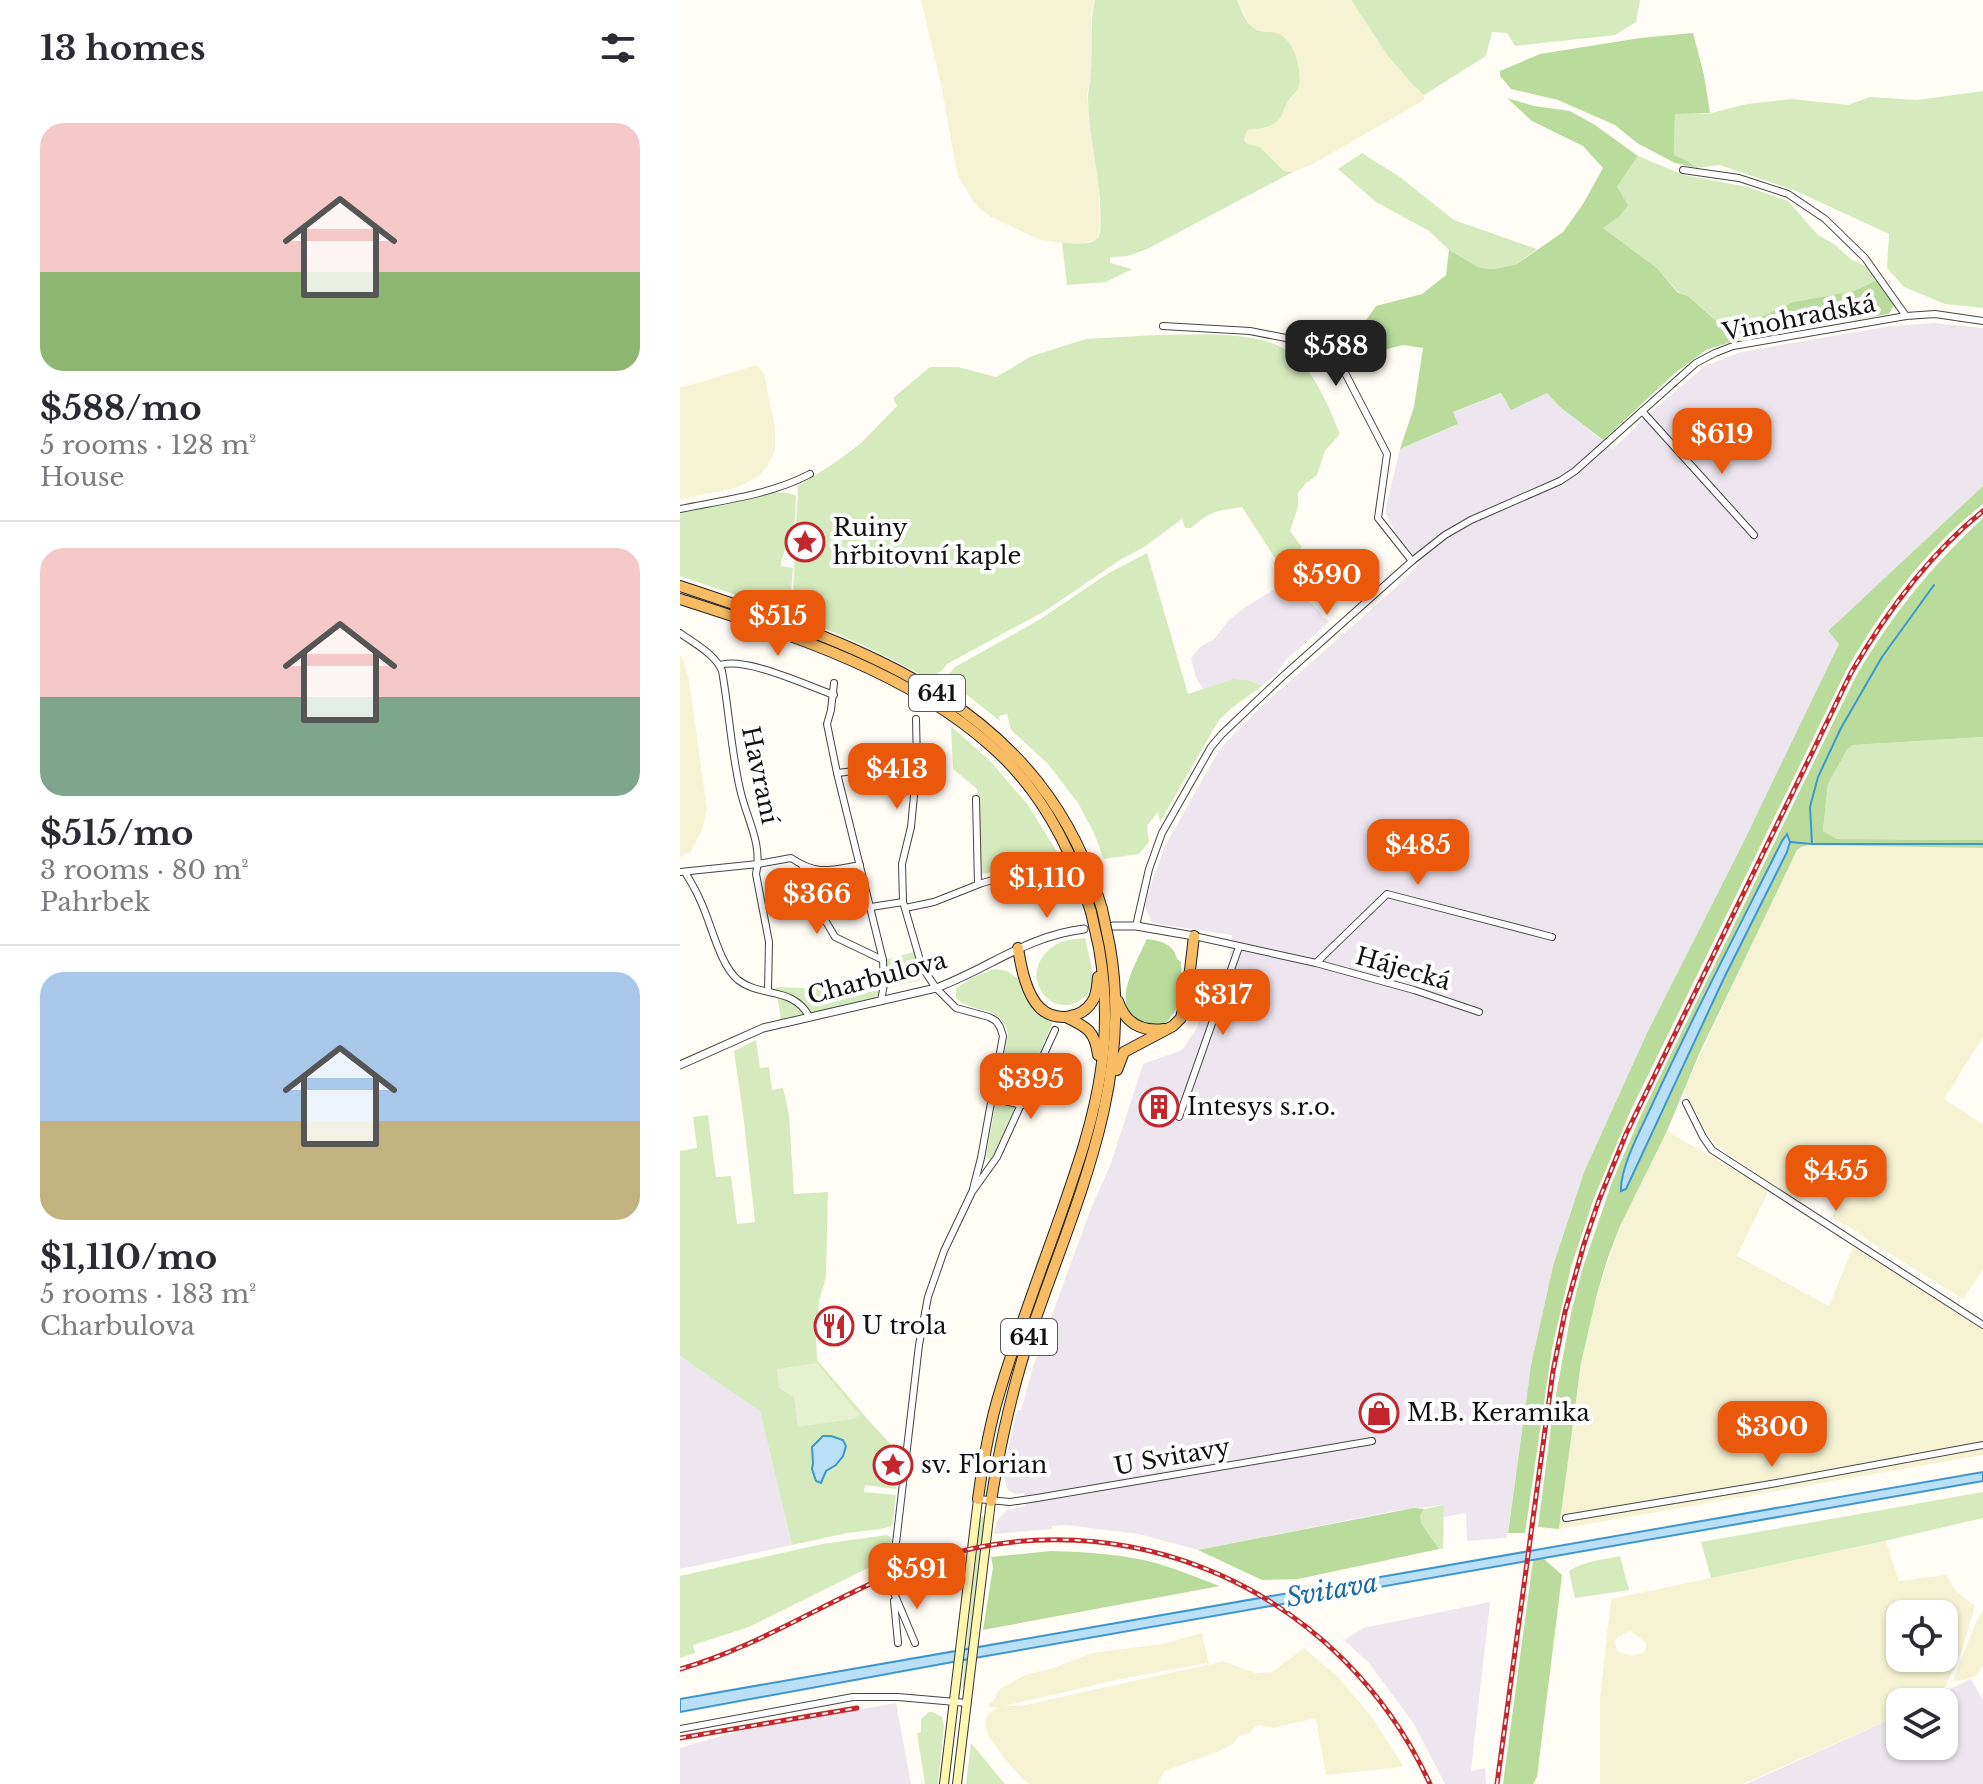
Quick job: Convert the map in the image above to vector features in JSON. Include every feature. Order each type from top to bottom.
[{"type":"highway","name":"641","points":[[680,586],[837,642],[914,679],[956,705],[1000,739],[1037,779],[1075,840],[1091,876],[1104,948],[1116,992],[1115,1043],[1109,1094],[1086,1179],[1020,1367],[999,1450],[991,1501]]},
{"type":"highway","name":"641","points":[[680,599],[833,652],[909,689],[970,730],[1010,765],[1043,807],[1096,910]]},
{"type":"highway","points":[[1109,1094],[1124,1052],[1179,1021],[1185,1007],[1194,936]]},
{"type":"highway","points":[[1018,948],[1036,1003],[1047,1013],[1066,1017],[1085,1027],[1094,1036],[1101,1073]]},
{"type":"highway","name":"641","points":[[978,1499],[988,1435],[1000,1391],[1082,1150],[1101,1073],[1105,1009],[1104,948]]},
{"type":"highway","points":[[1066,1017],[1082,1011],[1094,999],[1104,948]]},
{"type":"highway","points":[[1116,992],[1124,1015],[1133,1024],[1150,1030],[1170,1028]]},
{"type":"main road","name":"641","points":[[944,1784],[978,1499]]},
{"type":"main road","name":"641","points":[[957,1784],[991,1501]]},
{"type":"street","points":[[1683,170],[1739,178],[1788,194],[1825,219],[1865,258],[1906,316]]},
{"type":"street","name":"Vinohradská","points":[[1136,926],[1149,869],[1162,833],[1211,747],[1282,677],[1445,535],[1575,471],[1696,363],[1724,349],[1906,316],[1935,314],[1983,321]]},
{"type":"street","points":[[1163,326],[1250,331],[1301,341],[1343,369],[1387,454],[1378,518],[1412,561]]},
{"type":"street","points":[[1642,411],[1754,535]]},
{"type":"street","points":[[680,509],[760,493],[810,474]]},
{"type":"street","points":[[680,633],[720,665],[730,662],[783,675],[834,695]]},
{"type":"street","name":"Havraní","points":[[720,665],[739,788],[754,829],[758,864],[756,874],[769,942],[768,991]]},
{"type":"street","points":[[834,683],[827,724],[883,960],[881,1001]]},
{"type":"street","points":[[916,719],[917,764],[911,827],[902,864],[904,905],[922,967],[936,988],[956,1008],[996,1021],[1003,1036],[972,1192]]},
{"type":"street","points":[[837,773],[917,764]]},
{"type":"street","points":[[976,799],[978,884]]},
{"type":"street","points":[[809,1016],[791,998],[738,980],[720,952],[701,900],[682,872],[791,858],[811,870],[826,871],[860,865]]},
{"type":"street","points":[[802,865],[835,937],[883,960]]},
{"type":"street","points":[[871,907],[934,902],[978,884],[1051,867]]},
{"type":"street","name":"Hájecká","points":[[1316,963],[1387,894],[1552,937]]},
{"type":"street","points":[[1113,926],[1136,926],[1194,936]]},
{"type":"street","name":"Charbulova","points":[[680,1065],[763,1028],[936,988],[1049,935],[1084,929]]},
{"type":"street","name":"Hájecká","points":[[1194,936],[1316,963],[1479,1012]]},
{"type":"street","points":[[1179,1117],[1239,947]]},
{"type":"street","points":[[898,1643],[893,1573],[917,1360],[928,1297],[944,1251],[972,1192],[997,1157],[1055,1030]]},
{"type":"street","points":[[992,1098],[1022,1105]]},
{"type":"street","points":[[1686,1103],[1712,1150],[1983,1325]]},
{"type":"street","name":"U Svitavy","points":[[978,1499],[1010,1502],[1372,1441]]},
{"type":"street","points":[[1566,1518],[1983,1445]]},
{"type":"street","points":[[894,1593],[915,1643]]},
{"type":"street","points":[[680,1729],[853,1697],[967,1703]]},
{"type":"shaded area","points":[[921,0],[1095,0],[1091,17],[1092,74],[1087,94],[1099,186],[1096,240],[1062,243],[1040,240],[991,217],[971,198],[958,176]]},
{"type":"shaded area","points":[[1237,0],[1351,0],[1388,56],[1423,92],[1424,99],[1313,164],[1293,172],[1284,171],[1260,147],[1247,144],[1244,135],[1247,129],[1266,128],[1275,123],[1296,93],[1299,83],[1293,50],[1286,38],[1279,34],[1254,29]]},
{"type":"shaded area","points":[[1935,323],[1983,328],[1983,486],[1828,631],[1840,644],[1647,1033],[1584,1172],[1553,1266],[1531,1365],[1507,1538],[1467,1541],[1466,1513],[1444,1517],[1443,1505],[1394,1511],[1198,1550],[1139,1534],[1065,1525],[994,1534],[997,1521],[1007,1510],[1026,1506],[1024,1493],[1015,1494],[1008,1490],[1004,1478],[1017,1410],[1021,1410],[1033,1367],[1091,1208],[1110,1166],[1143,1064],[1182,1050],[1197,1028],[1204,1006],[1214,1008],[1229,962],[1232,935],[1152,923],[1145,906],[1165,846],[1228,740],[1420,563],[1397,536],[1386,514],[1400,449],[1457,425],[1453,412],[1502,393],[1511,409],[1547,392],[1560,407],[1613,449],[1705,366],[1741,352],[1891,326]]},
{"type":"shaded area","points":[[757,365],[764,373],[775,427],[775,450],[770,462],[759,476],[732,489],[680,499],[680,388]]},
{"type":"shaded area","points":[[1289,580],[1329,622],[1262,686],[1248,680],[1233,679],[1203,689],[1196,678],[1191,658],[1241,610]]},
{"type":"shaded area","points":[[680,655],[689,680],[707,809],[702,830],[691,852],[680,857]]},
{"type":"shaded area","points":[[1809,845],[1983,848],[1983,1037],[1944,1099],[1983,1124],[1983,1269],[1963,1299],[1832,1218],[1840,1197],[1829,1190],[1813,1182],[1801,1202],[1725,1152],[1709,1137],[1684,1090],[1787,867],[1799,848]]},
{"type":"shaded area","points":[[1667,1131],[1769,1190],[1737,1256],[1829,1306],[1853,1247],[1983,1327],[1983,1455],[1559,1529],[1581,1363],[1597,1294],[1620,1226]]},
{"type":"shaded area","points":[[680,1356],[760,1410],[792,1545],[680,1569]]},
{"type":"shaded area","points":[[1886,1541],[1899,1581],[1946,1575],[1956,1591],[1975,1606],[1958,1658],[1958,1600],[1886,1600],[1886,1672],[1952,1672],[1946,1686],[1886,1688],[1886,1721],[1743,1784],[1600,1784],[1600,1699],[1611,1599]],"holes":[[[1630,1631],[1646,1643],[1643,1653],[1632,1656],[1617,1651],[1615,1642]]]},
{"type":"shaded area","points":[[1490,1602],[1471,1771],[1485,1768],[1486,1784],[1445,1784],[1414,1724],[1369,1663],[1344,1640],[1363,1628]]},
{"type":"shaded area","points":[[1983,1609],[1983,1665],[1976,1676],[1953,1681],[1958,1672]]},
{"type":"shaded area","points":[[1202,1633],[1209,1665],[1222,1661],[1256,1673],[1272,1672],[1304,1648],[1337,1676],[1371,1716],[1402,1767],[1326,1775],[1316,1720],[1312,1719],[1273,1728],[1259,1725],[1222,1750],[1165,1771],[1157,1784],[1028,1784],[988,1735],[986,1717],[998,1707],[990,1708],[989,1704],[1000,1689],[1025,1675],[1092,1653],[1162,1644]],"holes":[[[1207,1665],[1020,1706],[1004,1706],[1121,1679]]]},
{"type":"shaded area","points":[[1971,1679],[1983,1700],[1983,1784],[1746,1784],[1886,1721],[1886,1760],[1958,1760],[1958,1688],[1952,1688]]},
{"type":"shaded area","points":[[896,1703],[911,1784],[680,1784],[680,1748],[739,1731]]},
{"type":"green space","points":[[1095,0],[1237,0],[1252,27],[1286,39],[1298,65],[1298,88],[1278,121],[1266,127],[1247,130],[1244,140],[1247,144],[1260,147],[1284,171],[1293,172],[1147,249],[1128,256],[1110,257],[1110,263],[1132,269],[1106,282],[1067,285],[1062,243],[1095,241],[1100,231],[1099,188],[1088,97]]},
{"type":"green space","points":[[1351,0],[1640,0],[1636,22],[1615,35],[1515,46],[1507,33],[1492,32],[1486,56],[1424,95],[1388,56]]},
{"type":"green space","points":[[1693,33],[1710,113],[1675,114],[1674,155],[1696,168],[1675,163],[1637,143],[1615,125],[1558,100],[1511,89],[1500,76],[1500,71],[1540,54]]},
{"type":"green space","points":[[1983,91],[1983,308],[1945,304],[1904,287],[1887,268],[1889,234],[1796,191],[1720,165],[1696,168],[1674,155],[1675,113],[1707,114],[1747,104],[1792,99],[1848,105],[1870,97],[1917,100]]},
{"type":"green space","points":[[1507,98],[1570,111],[1638,156],[1617,187],[1628,205],[1619,217],[1603,228],[1657,268],[1678,293],[1688,296],[1729,332],[1793,302],[1854,291],[1877,280],[1894,305],[1889,314],[1743,338],[1706,350],[1675,373],[1603,440],[1547,393],[1511,410],[1501,393],[1453,412],[1458,424],[1400,449],[1414,407],[1423,348],[1403,345],[1368,354],[1353,339],[1376,306],[1422,294],[1446,275],[1449,250],[1480,268],[1495,269],[1517,264],[1563,232],[1603,168],[1583,146],[1532,121]]},
{"type":"green space","points":[[1362,153],[1400,177],[1454,220],[1537,249],[1517,264],[1495,269],[1480,268],[1449,250],[1429,231],[1376,202],[1338,169]]},
{"type":"green space","points":[[1638,156],[1684,175],[1748,187],[1788,201],[1818,235],[1852,260],[1866,266],[1877,280],[1854,291],[1793,302],[1730,332],[1688,296],[1679,293],[1657,268],[1603,228],[1619,217],[1617,187]]},
{"type":"green space","points":[[1224,335],[1258,339],[1286,350],[1296,358],[1319,388],[1340,434],[1325,451],[1317,475],[1298,493],[1298,507],[1290,531],[1302,547],[1295,554],[1302,565],[1289,580],[1242,507],[1215,512],[1191,528],[1185,528],[1182,519],[1045,611],[947,664],[937,673],[941,677],[937,684],[843,637],[680,576],[680,509],[740,496],[786,493],[796,496],[795,521],[781,566],[793,568],[793,593],[798,486],[860,444],[897,406],[893,398],[930,367],[958,367],[996,377],[1032,356],[1086,339]]},
{"type":"green space","points":[[1983,486],[1983,504],[1924,560],[1875,625],[1846,671],[1631,1110],[1594,1198],[1571,1267],[1552,1349],[1525,1533],[1508,1533],[1531,1365],[1553,1266],[1584,1172],[1647,1033],[1839,644],[1828,631]]},
{"type":"green space","points":[[1983,518],[1983,737],[1853,745],[1828,784],[1823,831],[1837,839],[1983,840],[1983,848],[1809,845],[1797,850],[1620,1226],[1597,1294],[1581,1363],[1559,1529],[1538,1527],[1553,1411],[1571,1313],[1612,1182],[1641,1115],[1856,676],[1899,611]],"holes":[[[1787,835],[1789,847],[1626,1189],[1621,1190],[1624,1170],[1638,1135],[1683,1039]]]},
{"type":"green space","points":[[1147,553],[1188,694],[1233,679],[1248,680],[1262,686],[1219,720],[1160,822],[1158,812],[1147,826],[1149,842],[1139,854],[1104,859],[1078,803],[1048,764],[1011,730],[1007,714],[999,716],[1000,721],[948,680],[947,676],[955,667],[1039,620],[1107,574]]},
{"type":"green space","points":[[951,726],[991,762],[1028,805],[1064,863],[980,874],[977,789],[953,769]]},
{"type":"green space","points":[[1983,737],[1983,840],[1837,839],[1823,831],[1828,784],[1853,745]]},
{"type":"green space","points":[[1085,938],[1092,975],[1088,993],[1071,1004],[1051,1001],[1037,981],[1038,966],[1053,946]]},
{"type":"green space","points":[[1147,939],[1170,947],[1181,962],[1178,1004],[1163,1025],[1139,1025],[1126,1007],[1130,977]]},
{"type":"green space","points":[[914,952],[920,980],[886,988],[885,960]]},
{"type":"green space","points":[[995,969],[1007,971],[1017,978],[1035,1013],[1053,1022],[992,1159],[986,1157],[1008,1033],[999,1017],[956,998],[956,988]]},
{"type":"green space","points":[[776,987],[880,991],[875,999],[781,1020]]},
{"type":"green space","points":[[756,1040],[760,1068],[769,1067],[772,1090],[783,1088],[789,1114],[794,1194],[828,1192],[826,1277],[819,1301],[817,1360],[900,1454],[896,1489],[865,1485],[864,1492],[896,1495],[892,1526],[792,1545],[760,1411],[680,1356],[680,1151],[697,1148],[693,1117],[708,1115],[716,1177],[731,1176],[737,1224],[755,1222],[734,1051]]},
{"type":"green space","points":[[817,1363],[860,1415],[853,1419],[798,1427],[794,1397],[779,1388],[777,1369]]},
{"type":"green space","points":[[1983,1492],[1983,1518],[1711,1578],[1701,1542]]},
{"type":"green space","points":[[1444,1505],[1443,1549],[1439,1549],[1421,1523],[1420,1516],[1424,1509]]},
{"type":"green space","points":[[1414,1508],[1424,1509],[1420,1516],[1421,1523],[1439,1549],[1298,1579],[1262,1580],[1198,1550]]},
{"type":"green space","points":[[983,1516],[966,1685],[962,1688],[980,1518]]},
{"type":"green space","points":[[887,1535],[892,1539],[890,1557],[749,1627],[693,1645],[695,1653],[680,1658],[680,1576],[822,1544]]},
{"type":"green space","points":[[1051,1551],[1105,1554],[1146,1561],[1220,1586],[983,1630],[993,1567],[991,1557]]},
{"type":"green space","points":[[1620,1556],[1629,1590],[1575,1598],[1569,1571],[1587,1563]]},
{"type":"green space","points":[[1543,1558],[1562,1575],[1537,1777],[1533,1784],[1503,1784],[1533,1560]]},
{"type":"green space","points":[[929,1712],[942,1717],[944,1726],[938,1784],[925,1784],[917,1733],[921,1732],[921,1719]]},
{"type":"green space","points":[[971,1743],[1005,1784],[966,1784]]},
{"type":"water","points":[[1787,834],[1790,842],[1787,852],[1724,978],[1626,1189],[1621,1191],[1624,1171],[1638,1136]]},
{"type":"water","points":[[823,1436],[843,1440],[846,1446],[843,1456],[826,1471],[821,1483],[816,1481],[812,1469],[812,1447]]},
{"type":"water","name":"Svitava","points":[[1983,1472],[1983,1481],[680,1712],[680,1699]]},
{"type":"waterway","points":[[1812,844],[1810,807],[1818,777],[1841,728],[1882,657],[1934,585]]},
{"type":"waterway","points":[[1790,842],[1983,844]]},
{"type":"railway","points":[[1497,1784],[1553,1371],[1565,1312],[1599,1200],[1626,1134],[1851,673],[1926,566],[1983,511]]},
{"type":"railway","points":[[680,1669],[743,1646],[924,1562],[1000,1544],[1076,1540],[1150,1551],[1220,1575],[1284,1611],[1342,1658],[1391,1716],[1430,1784]]},
{"type":"railway","points":[[680,1738],[857,1708]]},
{"type":"place","name":"Ruiny hřbitovní kaple","points":[[805,542]]},
{"type":"place","name":"Intesys s.r.o.","points":[[1159,1107]]},
{"type":"place","name":"U trola","points":[[834,1326]]},
{"type":"place","name":"M.B. Keramika","points":[[1379,1413]]},
{"type":"place","name":"sv. Florian","points":[[893,1465]]}]
